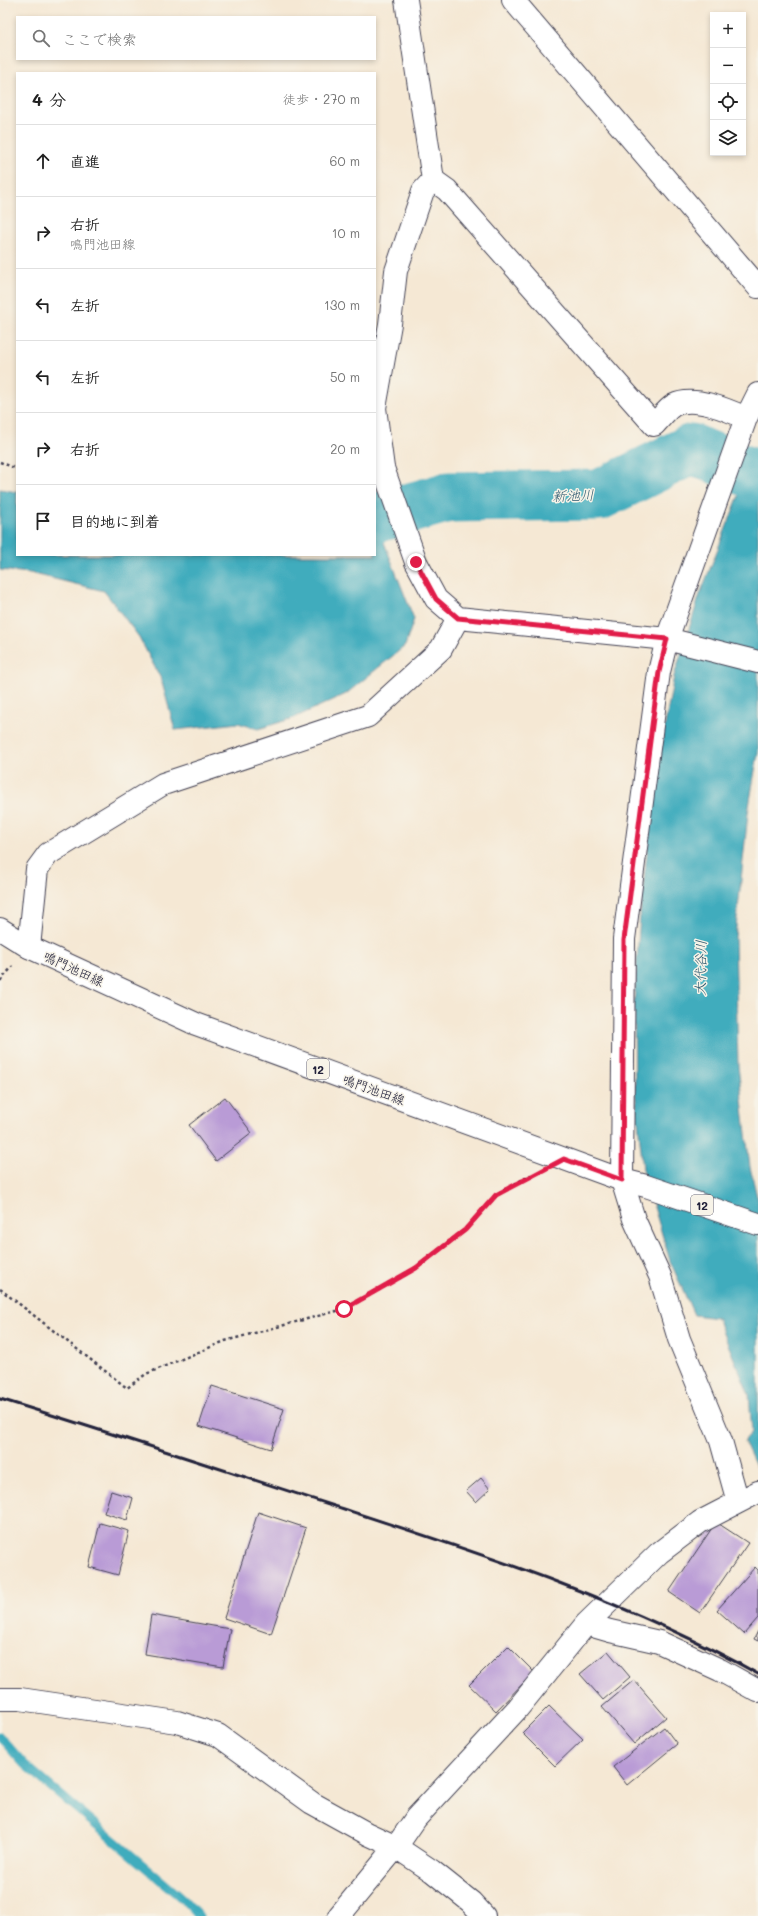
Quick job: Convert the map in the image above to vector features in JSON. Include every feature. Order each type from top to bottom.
[{"type":"street","points":[[406,0],[433,180],[446,190],[654,425],[675,405],[692,402],[721,406],[746,418]]},
{"type":"street","points":[[513,0],[758,287]]},
{"type":"street","points":[[376,402],[390,324],[396,271],[423,192],[433,180]]},
{"type":"street","points":[[339,1916],[396,1847],[416,1818],[518,1708],[586,1624],[659,1554],[700,1522],[748,1497],[721,1441],[679,1339],[660,1276],[634,1219],[622,1180],[624,940],[659,672],[674,641],[726,476],[746,418],[758,394]]},
{"type":"street","points":[[376,416],[383,468],[416,562],[436,599],[458,618],[674,641],[758,662]]},
{"type":"street","points":[[29,947],[37,870],[48,854],[163,784],[368,716],[441,649],[458,618]]},
{"type":"street","name":"鳴門池田線","points":[[0,929],[29,947],[196,1024],[622,1180],[646,1186],[758,1224]]},
{"type":"street","points":[[586,1624],[659,1642],[720,1670],[758,1691]]},
{"type":"street","points":[[0,1699],[20,1700],[177,1722],[218,1735],[312,1803],[368,1834],[396,1847],[443,1880],[471,1902],[484,1916]]},
{"type":"path","points":[[0,462],[16,469]]},
{"type":"path","points":[[0,1289],[127,1388],[146,1374],[224,1341],[344,1309],[416,1268],[465,1230],[496,1195],[564,1159]]},
{"type":"water","name":"大代谷川","points":[[758,447],[758,752],[748,813],[735,937],[738,1066],[750,1167],[758,1201],[758,1471],[744,1441],[752,1432],[749,1395],[717,1318],[694,1315],[670,1261],[643,1170],[635,1091],[634,1003],[640,915],[656,774],[674,676],[700,594]]},
{"type":"water","points":[[0,489],[16,492],[16,556],[376,556],[376,522],[414,619],[405,646],[346,694],[294,718],[258,729],[238,723],[175,730],[161,679],[139,637],[104,591],[30,573],[0,570]]},
{"type":"building","points":[[225,1097],[252,1133],[216,1161],[189,1125]]},
{"type":"building","points":[[212,1386],[284,1409],[271,1449],[199,1426]]},
{"type":"building","points":[[481,1478],[490,1489],[476,1502],[466,1491]]},
{"type":"building","points":[[111,1491],[133,1498],[127,1520],[104,1513]]},
{"type":"building","points":[[258,1512],[306,1528],[271,1634],[224,1618]]},
{"type":"building","points":[[716,1522],[748,1543],[700,1613],[669,1592]]},
{"type":"building","points":[[100,1523],[129,1531],[118,1575],[89,1567]]},
{"type":"building","points":[[755,1567],[758,1570],[758,1618],[744,1634],[717,1610]]},
{"type":"building","points":[[151,1615],[230,1629],[223,1667],[145,1654]]},
{"type":"building","points":[[758,1631],[758,1641],[754,1639]]},
{"type":"building","points":[[508,1646],[534,1672],[496,1711],[469,1685]]},
{"type":"building","points":[[608,1651],[630,1677],[603,1700],[580,1674]]},
{"type":"building","points":[[634,1680],[666,1717],[634,1744],[602,1707]]},
{"type":"building","points":[[549,1706],[583,1739],[555,1766],[522,1733]]},
{"type":"building","points":[[664,1727],[677,1744],[627,1785],[613,1767]]},
{"type":"waterway","name":"新池川","points":[[376,518],[449,497],[599,495],[692,449],[758,476]]},
{"type":"waterway","points":[[0,1737],[24,1764],[184,1900],[199,1916]]},
{"type":"railway","points":[[0,1399],[129,1439],[503,1562],[555,1581],[658,1624],[709,1648],[758,1674]]},
{"type":"route","points":[[344,1309],[416,1268],[465,1230],[496,1195],[564,1159],[622,1180],[624,940],[643,782],[659,672],[667,639],[458,618],[436,599],[416,562]]}]
